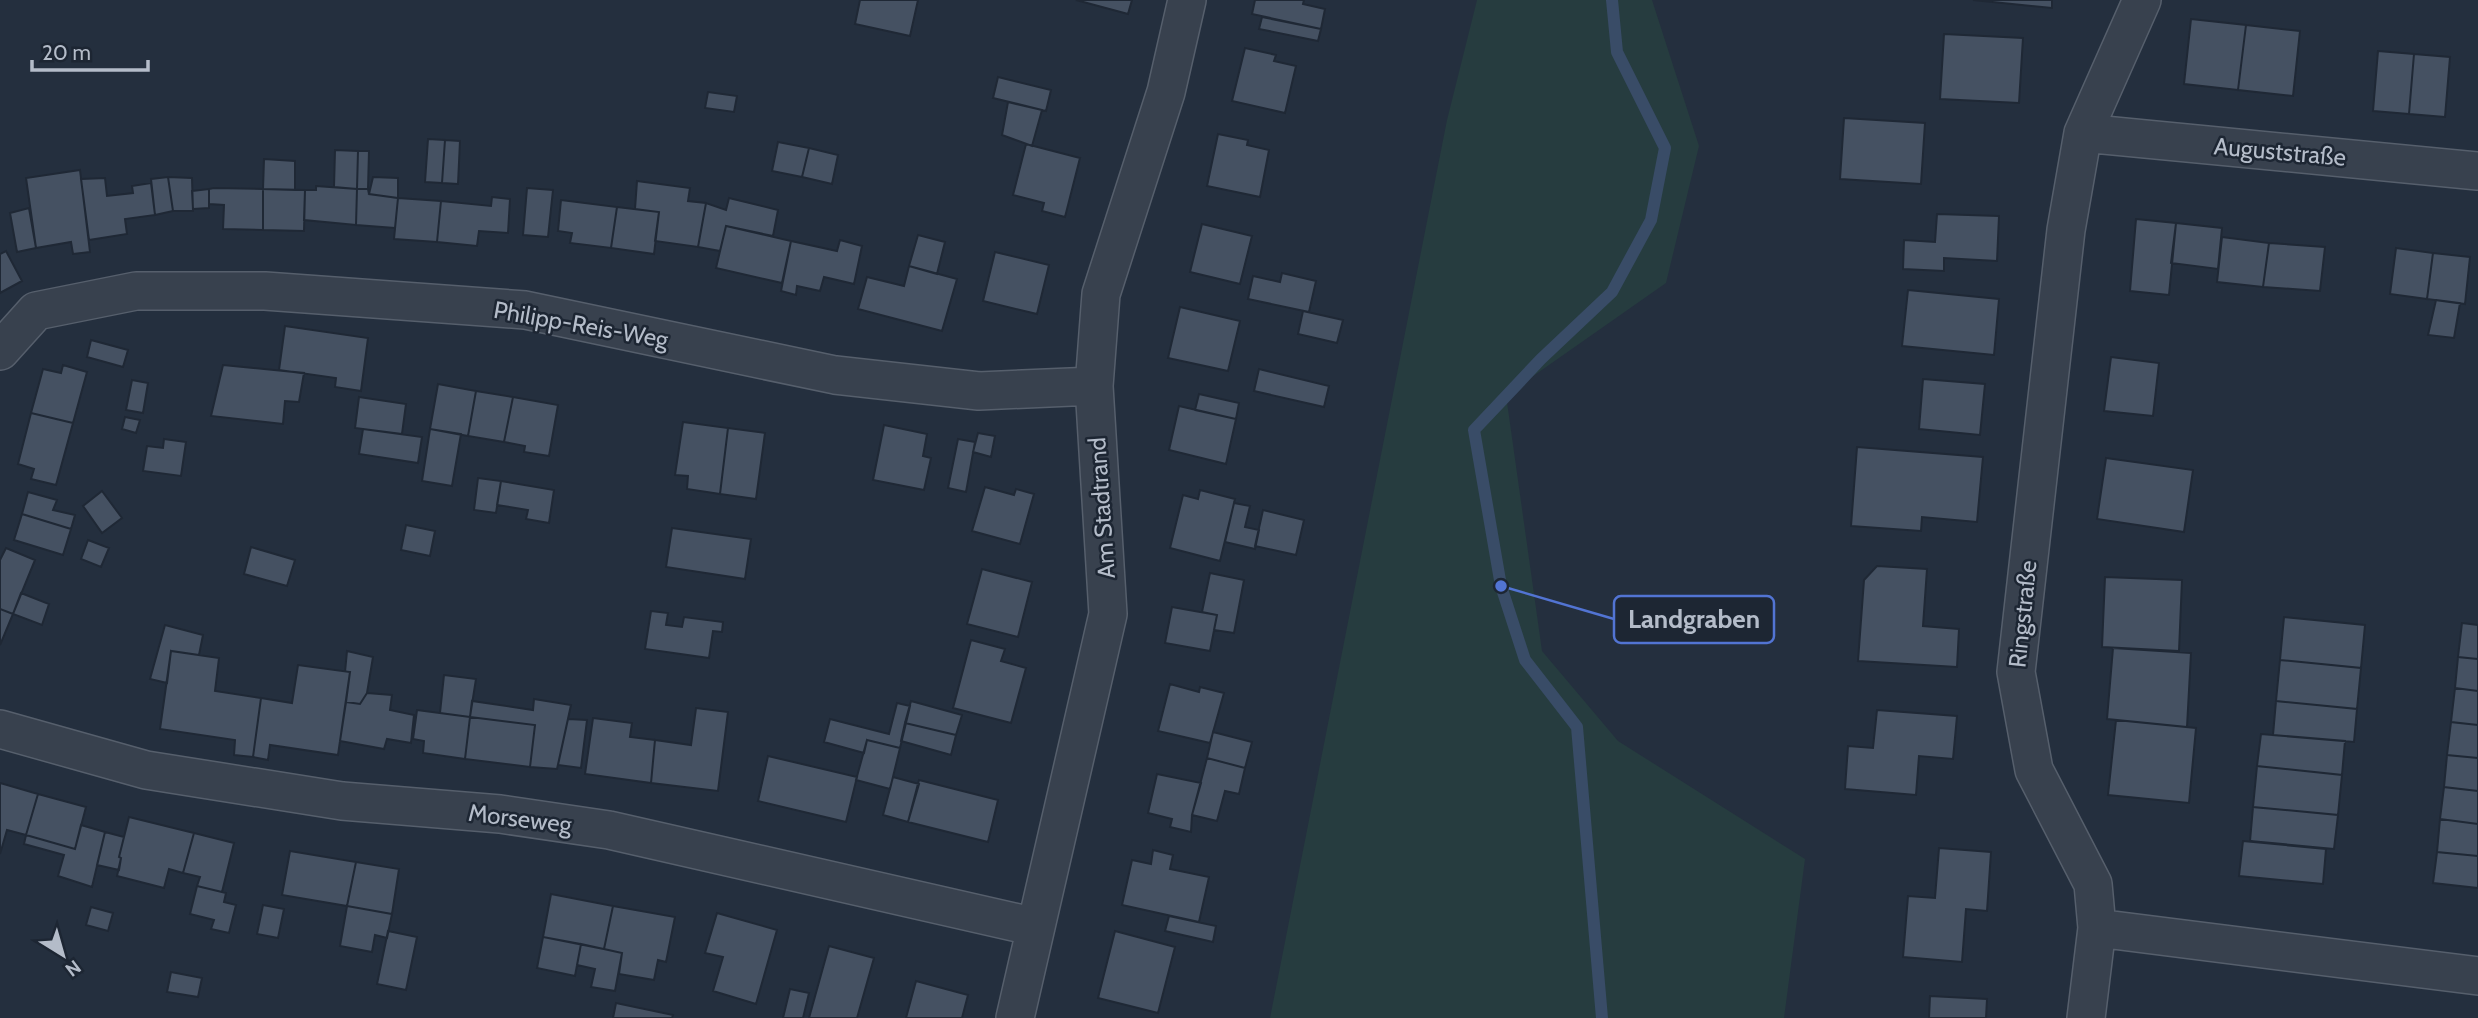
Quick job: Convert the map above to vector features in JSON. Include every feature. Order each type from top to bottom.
[{"type":"street","name":"Am Stadtrand","points":[[1015,1018],[1108,614],[1094,386],[1101,294],[1166,92],[1187,0]]},
{"type":"street","name":"Ringstraße","points":[[2086,1018],[2096,928],[2093,884],[2034,770],[2016,672],[2066,230],[2083,133],[2142,0]]},
{"type":"street","name":"Auguststraße","points":[[2083,133],[2478,171]]},
{"type":"street","name":"Philipp-Reis-Weg","points":[[0,351],[36,311],[136,291],[265,291],[525,310],[835,374],[979,391],[1094,386]]},
{"type":"street","name":"Morseweg","points":[[0,729],[146,770],[342,801],[500,814],[609,830],[1036,927]]},
{"type":"street","points":[[2096,928],[2478,976]]},
{"type":"green space","points":[[1477,0],[1652,0],[1699,146],[1666,283],[1506,395],[1542,651],[1618,741],[1805,859],[1784,1018],[1270,1018],[1447,120]]},
{"type":"building","points":[[860,0],[918,0],[910,36],[855,24]]},
{"type":"building","points":[[1076,0],[1132,0],[1128,14]]},
{"type":"building","points":[[1255,0],[1304,0],[1303,4],[1325,9],[1321,29],[1252,14]]},
{"type":"building","points":[[1973,0],[2052,0],[2052,8]]},
{"type":"building","points":[[1262,17],[1321,29],[1318,41],[1259,29]]},
{"type":"building","points":[[2191,19],[2246,25],[2238,90],[2184,84]]},
{"type":"building","points":[[2246,25],[2300,31],[2293,96],[2238,90]]},
{"type":"building","points":[[1944,34],[2023,38],[2019,103],[1940,99]]},
{"type":"building","points":[[1245,48],[1276,55],[1274,61],[1296,66],[1285,113],[1232,101]]},
{"type":"building","points":[[2378,51],[2414,54],[2409,114],[2373,111]]},
{"type":"building","points":[[2414,54],[2450,57],[2445,117],[2409,114]]},
{"type":"building","points":[[998,77],[1051,90],[1046,111],[993,98]]},
{"type":"building","points":[[708,92],[737,96],[734,112],[705,108]]},
{"type":"building","points":[[1008,102],[1042,110],[1032,146],[1002,135]]},
{"type":"building","points":[[1844,118],[1925,123],[1921,184],[1840,179]]},
{"type":"building","points":[[1218,134],[1248,140],[1247,145],[1269,150],[1260,197],[1207,186]]},
{"type":"building","points":[[428,139],[445,140],[442,183],[425,182]]},
{"type":"building","points":[[445,140],[460,141],[458,184],[442,183]]},
{"type":"building","points":[[778,142],[809,148],[802,177],[772,171]]},
{"type":"building","points":[[1026,144],[1080,158],[1065,217],[1042,211],[1044,203],[1013,195]]},
{"type":"building","points":[[809,148],[838,155],[832,184],[802,177]]},
{"type":"building","points":[[335,150],[358,151],[357,189],[334,187]]},
{"type":"building","points":[[358,151],[369,151],[368,189],[357,189]]},
{"type":"building","points":[[264,159],[295,161],[295,190],[263,189]]},
{"type":"building","points":[[80,170],[90,252],[73,254],[71,242],[36,248],[26,178]]},
{"type":"building","points":[[168,177],[173,211],[155,215],[151,179]]},
{"type":"building","points":[[168,177],[192,178],[193,211],[173,211]]},
{"type":"building","points":[[373,177],[398,178],[398,198],[369,194]]},
{"type":"building","points":[[105,178],[107,196],[133,193],[132,186],[151,183],[155,215],[125,219],[127,234],[89,240],[81,179]]},
{"type":"building","points":[[637,181],[690,188],[688,201],[706,203],[698,247],[655,241],[659,212],[635,209]]},
{"type":"building","points":[[316,186],[357,189],[356,225],[304,220],[305,190],[316,190]]},
{"type":"building","points":[[527,188],[553,190],[548,237],[523,235]]},
{"type":"building","points":[[209,189],[263,189],[263,230],[223,229],[224,205],[209,204]]},
{"type":"building","points":[[209,189],[209,208],[193,209],[192,191]]},
{"type":"building","points":[[263,189],[305,190],[304,231],[263,230]]},
{"type":"building","points":[[357,189],[368,189],[369,194],[398,198],[395,228],[356,225]]},
{"type":"building","points":[[492,197],[510,199],[508,233],[479,231],[477,246],[437,242],[441,201],[491,206]]},
{"type":"building","points":[[398,198],[441,201],[437,242],[394,239]]},
{"type":"building","points":[[729,198],[778,210],[773,236],[726,226],[720,251],[698,247],[706,203],[726,210]]},
{"type":"building","points":[[561,200],[617,207],[611,248],[570,243],[572,233],[558,231]]},
{"type":"building","points":[[617,207],[659,212],[654,254],[611,248]]},
{"type":"building","points":[[29,208],[36,248],[17,252],[10,213]]},
{"type":"building","points":[[1937,214],[1999,216],[1997,261],[1944,258],[1944,271],[1903,269],[1904,240],[1935,242]]},
{"type":"building","points":[[2136,219],[2176,223],[2169,295],[2130,291]]},
{"type":"building","points":[[2176,223],[2222,228],[2218,269],[2171,263]]},
{"type":"building","points":[[1202,224],[1252,236],[1240,284],[1190,272]]},
{"type":"building","points":[[726,226],[791,241],[782,283],[716,268]]},
{"type":"building","points":[[918,235],[945,242],[937,274],[909,266]]},
{"type":"building","points":[[2222,237],[2269,243],[2263,287],[2217,282]]},
{"type":"building","points":[[840,240],[862,246],[854,284],[824,277],[820,291],[797,286],[796,295],[781,291],[791,241],[837,251]]},
{"type":"building","points":[[2269,243],[2325,247],[2320,291],[2263,287]]},
{"type":"building","points":[[2396,248],[2433,253],[2427,299],[2390,294]]},
{"type":"building","points":[[6,251],[22,281],[0,293],[0,254]]},
{"type":"building","points":[[995,252],[1049,265],[1037,314],[983,301]]},
{"type":"building","points":[[2433,253],[2470,257],[2465,304],[2427,299]]},
{"type":"building","points":[[909,266],[957,279],[942,331],[858,309],[867,277],[904,286]]},
{"type":"building","points":[[1282,273],[1316,281],[1309,312],[1248,299],[1253,276],[1280,282]]},
{"type":"building","points":[[1908,290],[1999,299],[1994,355],[1902,346]]},
{"type":"building","points":[[2436,300],[2460,303],[2454,338],[2428,335]]},
{"type":"building","points":[[1180,307],[1240,321],[1228,371],[1168,358]]},
{"type":"building","points":[[1303,311],[1343,320],[1337,343],[1298,334]]},
{"type":"building","points":[[285,326],[368,338],[361,391],[335,387],[336,378],[279,370]]},
{"type":"building","points":[[91,340],[128,350],[123,367],[87,357]]},
{"type":"building","points":[[2111,357],[2159,363],[2153,416],[2104,411]]},
{"type":"building","points":[[63,365],[87,372],[73,423],[31,413],[43,369],[61,373]]},
{"type":"building","points":[[223,365],[304,373],[299,402],[285,401],[283,424],[211,416]]},
{"type":"building","points":[[1259,369],[1329,386],[1324,407],[1254,391]]},
{"type":"building","points":[[1923,379],[1985,384],[1980,435],[1919,429]]},
{"type":"building","points":[[132,380],[148,383],[143,413],[126,410]]},
{"type":"building","points":[[438,384],[476,391],[468,436],[430,429]]},
{"type":"building","points":[[476,391],[513,397],[504,442],[468,436]]},
{"type":"building","points":[[1199,394],[1239,403],[1236,419],[1195,410]]},
{"type":"building","points":[[359,397],[406,404],[402,434],[355,428]]},
{"type":"building","points":[[513,397],[558,405],[549,456],[524,452],[525,446],[504,442]]},
{"type":"building","points":[[1179,406],[1236,419],[1226,464],[1169,450]]},
{"type":"building","points":[[31,413],[73,423],[56,485],[31,479],[34,469],[18,464]]},
{"type":"building","points":[[125,417],[140,420],[136,433],[122,429]]},
{"type":"building","points":[[683,422],[728,428],[720,494],[687,489],[688,476],[675,475]]},
{"type":"building","points":[[884,425],[927,434],[923,456],[931,458],[924,490],[873,480]]},
{"type":"building","points":[[728,428],[765,433],[756,499],[720,494]]},
{"type":"building","points":[[363,429],[422,437],[418,463],[359,454]]},
{"type":"building","points":[[430,429],[461,434],[452,486],[422,481]]},
{"type":"building","points":[[978,433],[995,436],[991,457],[973,452]]},
{"type":"building","points":[[164,439],[186,442],[181,476],[143,471],[147,446],[163,448]]},
{"type":"building","points":[[958,439],[975,442],[966,492],[948,488]]},
{"type":"building","points":[[1857,447],[1983,457],[1977,522],[1922,517],[1921,531],[1851,526]]},
{"type":"building","points":[[2106,458],[2193,470],[2184,532],[2097,519]]},
{"type":"building","points":[[478,478],[501,481],[496,513],[474,510]]},
{"type":"building","points":[[501,481],[554,490],[549,523],[526,519],[528,510],[497,505]]},
{"type":"building","points":[[985,487],[1014,495],[1016,489],[1034,494],[1020,544],[972,531]]},
{"type":"building","points":[[1200,490],[1235,499],[1220,561],[1170,548],[1183,495],[1198,499]]},
{"type":"building","points":[[102,491],[122,518],[102,533],[83,506]]},
{"type":"building","points":[[28,492],[57,500],[53,510],[75,515],[71,529],[22,514]]},
{"type":"building","points":[[1234,503],[1250,506],[1245,527],[1259,530],[1255,549],[1225,542]]},
{"type":"building","points":[[1263,510],[1304,520],[1296,555],[1255,546]]},
{"type":"building","points":[[22,514],[71,529],[63,555],[14,540]]},
{"type":"building","points":[[406,525],[435,531],[430,556],[401,550]]},
{"type":"building","points":[[672,528],[751,539],[745,579],[666,567]]},
{"type":"building","points":[[88,540],[109,548],[101,567],[81,559]]},
{"type":"building","points":[[251,547],[295,560],[287,586],[244,574]]},
{"type":"building","points":[[6,548],[35,560],[13,614],[0,609],[0,560]]},
{"type":"building","points":[[1877,566],[1927,569],[1923,626],[1959,629],[1957,667],[1858,661],[1864,580]]},
{"type":"building","points":[[982,569],[1032,582],[1018,637],[967,624]]},
{"type":"building","points":[[1210,573],[1244,580],[1234,633],[1214,630],[1217,615],[1202,612]]},
{"type":"building","points":[[2105,577],[2182,580],[2179,651],[2102,647]]},
{"type":"building","points":[[21,593],[49,604],[42,625],[13,614]]},
{"type":"building","points":[[1172,607],[1217,615],[1210,651],[1165,643]]},
{"type":"building","points":[[0,609],[13,614],[0,645]]},
{"type":"building","points":[[651,611],[668,613],[666,625],[682,627],[684,617],[723,622],[722,632],[713,631],[709,658],[645,649]]},
{"type":"building","points":[[2284,617],[2365,625],[2361,668],[2280,660]]},
{"type":"building","points":[[2462,623],[2478,625],[2478,659],[2458,657]]},
{"type":"building","points":[[165,625],[203,635],[199,655],[171,651],[167,683],[150,679]]},
{"type":"building","points":[[971,640],[1005,649],[1001,661],[1026,668],[1011,723],[953,708]]},
{"type":"building","points":[[2113,648],[2191,653],[2187,727],[2107,719]]},
{"type":"building","points":[[171,651],[219,658],[215,691],[261,698],[253,757],[234,755],[235,740],[160,729]]},
{"type":"building","points":[[347,651],[373,657],[367,693],[360,704],[346,702],[350,672],[345,672]]},
{"type":"building","points":[[2458,657],[2478,659],[2478,691],[2455,688]]},
{"type":"building","points":[[2280,660],[2361,668],[2357,709],[2276,701]]},
{"type":"building","points":[[298,665],[350,672],[338,755],[270,745],[268,760],[253,757],[261,698],[292,703]]},
{"type":"building","points":[[444,675],[476,679],[470,717],[440,713]]},
{"type":"building","points":[[1170,684],[1199,692],[1200,687],[1224,693],[1210,743],[1158,731]]},
{"type":"building","points":[[2455,688],[2478,691],[2478,725],[2451,722]]},
{"type":"building","points":[[367,693],[392,695],[390,710],[414,715],[411,743],[387,739],[384,749],[340,741],[346,702],[360,704]]},
{"type":"building","points":[[534,699],[571,705],[557,769],[530,767],[535,725],[470,717],[472,701],[533,710]]},
{"type":"building","points":[[911,701],[962,715],[956,735],[905,723]]},
{"type":"building","points":[[2276,701],[2357,709],[2354,742],[2273,735]]},
{"type":"building","points":[[897,703],[910,706],[900,748],[867,740],[864,753],[824,742],[830,719],[889,734]]},
{"type":"building","points":[[696,708],[728,712],[718,791],[651,783],[655,740],[691,745]]},
{"type":"building","points":[[417,710],[470,717],[465,759],[423,753],[424,741],[413,739]]},
{"type":"building","points":[[1877,710],[1957,716],[1953,759],[1919,756],[1916,795],[1845,789],[1848,746],[1873,748]]},
{"type":"building","points":[[470,717],[535,725],[530,767],[465,759]]},
{"type":"building","points":[[593,718],[632,723],[630,737],[655,740],[651,783],[585,774]]},
{"type":"building","points":[[568,719],[587,720],[581,768],[558,765]]},
{"type":"building","points":[[2116,720],[2196,728],[2189,803],[2108,795]]},
{"type":"building","points":[[2451,722],[2478,725],[2478,758],[2447,755]]},
{"type":"building","points":[[905,723],[956,735],[951,755],[901,741]]},
{"type":"building","points":[[1213,732],[1252,742],[1245,768],[1207,758]]},
{"type":"building","points":[[2261,734],[2345,741],[2342,775],[2257,766]]},
{"type":"building","points":[[867,740],[900,748],[890,789],[856,780]]},
{"type":"building","points":[[2447,755],[2478,758],[2478,791],[2444,787]]},
{"type":"building","points":[[768,756],[857,777],[846,822],[758,801]]},
{"type":"building","points":[[1207,758],[1245,768],[1239,794],[1225,791],[1217,821],[1192,815]]},
{"type":"building","points":[[2257,766],[2342,775],[2338,815],[2253,807]]},
{"type":"building","points":[[1157,774],[1201,783],[1192,815],[1191,832],[1170,827],[1172,819],[1148,813]]},
{"type":"building","points":[[893,777],[919,784],[908,822],[883,815]]},
{"type":"building","points":[[919,780],[998,800],[988,842],[908,822]]},
{"type":"building","points":[[0,783],[38,794],[26,835],[7,830],[0,854]]},
{"type":"building","points":[[2444,787],[2478,791],[2478,824],[2440,819]]},
{"type":"building","points":[[38,794],[86,807],[75,849],[26,835]]},
{"type":"building","points":[[2253,807],[2338,815],[2334,849],[2250,841]]},
{"type":"building","points":[[129,817],[194,833],[183,873],[169,869],[164,888],[117,876]]},
{"type":"building","points":[[2440,819],[2478,824],[2478,856],[2437,852]]},
{"type":"building","points":[[81,825],[105,832],[92,887],[58,876],[64,855],[24,844],[26,835],[75,849]]},
{"type":"building","points":[[105,832],[124,837],[119,870],[97,865]]},
{"type":"building","points":[[194,833],[234,843],[222,892],[197,886],[200,877],[183,873]]},
{"type":"building","points":[[2243,841],[2326,849],[2323,884],[2239,876]]},
{"type":"building","points":[[1939,848],[1991,852],[1987,911],[1966,909],[1962,962],[1903,957],[1908,896],[1935,898]]},
{"type":"building","points":[[1153,850],[1173,855],[1170,869],[1209,877],[1199,922],[1122,905],[1132,860],[1151,864]]},
{"type":"building","points":[[290,851],[356,862],[347,906],[282,895]]},
{"type":"building","points":[[2437,852],[2478,856],[2478,888],[2433,883]]},
{"type":"building","points":[[356,862],[399,869],[392,914],[347,906]]},
{"type":"building","points":[[197,886],[226,893],[224,902],[236,905],[229,933],[211,929],[214,920],[190,914]]},
{"type":"building","points":[[551,894],[613,906],[604,949],[543,937]]},
{"type":"building","points":[[263,905],[284,909],[278,938],[257,934]]},
{"type":"building","points":[[347,906],[392,914],[387,938],[375,935],[372,952],[340,946]]},
{"type":"building","points":[[613,906],[675,917],[666,962],[658,960],[654,980],[619,974],[622,953],[604,949]]},
{"type":"building","points":[[91,907],[113,913],[108,931],[86,925]]},
{"type":"building","points":[[717,913],[777,930],[756,1004],[713,991],[723,957],[705,953]]},
{"type":"building","points":[[1169,916],[1216,926],[1213,942],[1165,931]]},
{"type":"building","points":[[388,931],[417,937],[406,990],[377,984]]},
{"type":"building","points":[[1115,931],[1175,947],[1158,1013],[1098,998]]},
{"type":"building","points":[[543,937],[581,944],[575,976],[537,968]]},
{"type":"building","points":[[581,944],[622,953],[615,991],[591,987],[595,969],[577,965]]},
{"type":"building","points":[[829,946],[874,958],[857,1018],[809,1018]]},
{"type":"building","points":[[171,972],[202,978],[198,997],[167,992]]},
{"type":"building","points":[[916,981],[968,995],[962,1018],[906,1018]]},
{"type":"building","points":[[790,989],[809,993],[803,1018],[783,1018]]},
{"type":"building","points":[[1930,996],[1987,999],[1986,1018],[1929,1018]]},
{"type":"building","points":[[616,1003],[673,1015],[672,1018],[613,1018]]},
{"type":"waterway","points":[[1602,1018],[1577,727],[1525,660],[1501,586],[1474,430],[1541,359],[1612,292],[1651,220],[1665,148],[1617,52],[1612,0]]},
{"type":"place","name":"Landgraben","points":[[1501,586]]}]
